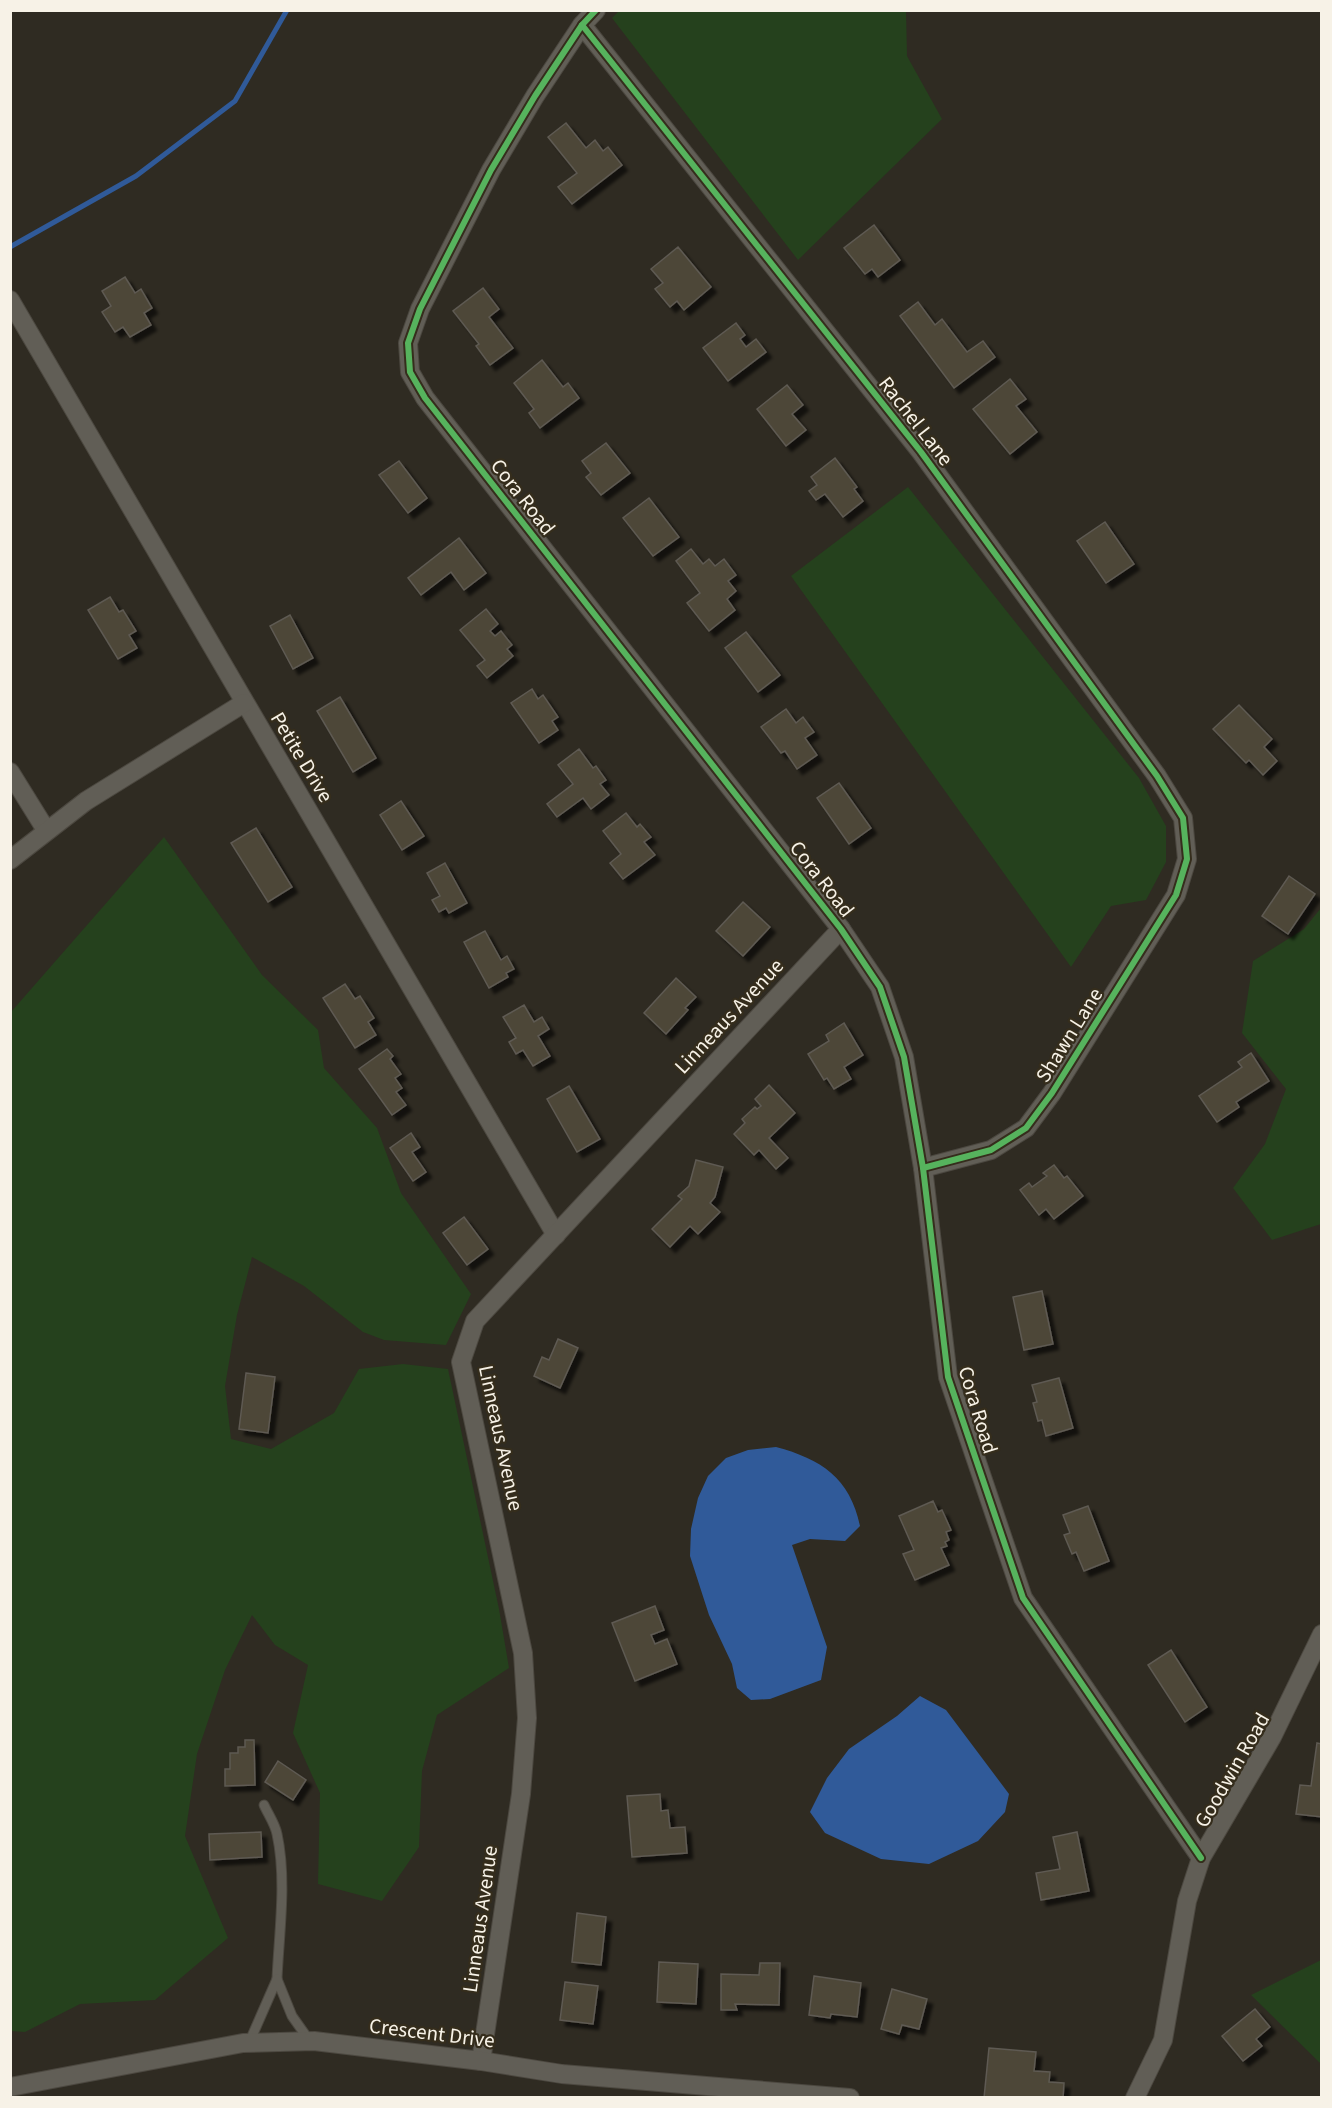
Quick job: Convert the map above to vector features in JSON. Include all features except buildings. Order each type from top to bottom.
[{"type":"street","name":"Cora Road","points":[[596,10],[582,25],[535,96],[491,170],[420,309],[408,344],[410,372],[425,398],[841,929],[880,987],[904,1057],[923,1168],[948,1377],[1023,1598],[1201,1858]]},
{"type":"street","name":"Rachel Lane","points":[[582,25],[921,452],[1150,766],[1184,818],[1188,859]]},
{"type":"street","name":"Petite Drive","points":[[10,300],[556,1235]]},
{"type":"street","points":[[10,860],[86,801],[244,702]]},
{"type":"street","points":[[10,772],[46,830]]},
{"type":"street","name":"Shawn Lane","points":[[923,1168],[991,1150],[1026,1128],[1052,1093],[1176,895],[1188,859]]},
{"type":"street","name":"Linneaus Avenue","points":[[481,2061],[521,1794],[527,1718],[523,1653],[461,1362],[475,1321],[841,929]]},
{"type":"street","name":"Goodwin Road","points":[[1135,2097],[1163,2040],[1187,1901],[1201,1858],[1272,1737],[1322,1634]]},
{"type":"street","name":"Crescent Drive","points":[[10,2087],[171,2055],[249,2043],[309,2041],[481,2061],[562,2074],[850,2097]]},
{"type":"lane","points":[[249,2043],[277,1979],[280,1889],[278,1848],[274,1825],[264,1804]]},
{"type":"lane","points":[[277,1979],[292,2016],[309,2041]]},
{"type":"green space","points":[[620,10],[906,11],[907,56],[942,119],[798,260],[612,18]]},
{"type":"green space","points":[[908,487],[1139,778],[1166,826],[1166,862],[1146,900],[1111,906],[1071,967],[791,576]]},
{"type":"green space","points":[[164,837],[262,975],[318,1030],[324,1068],[377,1128],[401,1193],[471,1294],[446,1345],[384,1340],[363,1332],[304,1286],[252,1257],[237,1315],[225,1386],[231,1439],[271,1449],[334,1413],[359,1369],[403,1364],[448,1369],[499,1609],[509,1668],[437,1715],[422,1771],[419,1847],[382,1901],[318,1884],[320,1793],[293,1733],[308,1665],[275,1645],[252,1615],[225,1670],[197,1754],[185,1836],[228,1938],[155,2000],[80,2004],[25,2032],[11,2031],[11,1012]]},
{"type":"green space","points":[[1321,908],[1321,1224],[1272,1240],[1233,1188],[1265,1144],[1286,1089],[1242,1033],[1253,961],[1304,929]]},
{"type":"green space","points":[[1321,1960],[1321,2064],[1251,1995]]},
{"type":"water","points":[[776,1447],[807,1458],[831,1473],[849,1495],[860,1526],[845,1541],[810,1539],[792,1545],[827,1647],[821,1680],[770,1699],[751,1700],[737,1688],[732,1664],[709,1615],[690,1556],[691,1529],[698,1498],[708,1476],[726,1458],[748,1450]]},
{"type":"water","points":[[920,1696],[946,1710],[1009,1794],[1005,1812],[978,1841],[929,1864],[881,1859],[825,1833],[810,1812],[827,1778],[849,1749],[897,1716]]},
{"type":"waterway","points":[[10,247],[136,176],[235,101],[287,10]]},
{"type":"cycle path","points":[[596,10],[582,25],[535,96],[491,170],[420,309],[408,343],[410,372],[425,398],[841,929],[880,987],[904,1057],[923,1168],[948,1377],[1023,1598],[1201,1858]]},
{"type":"cycle path","points":[[582,25],[921,452],[1157,776],[1183,818],[1187,859],[1176,895],[1052,1093],[1026,1128],[991,1150],[923,1168]]}]
